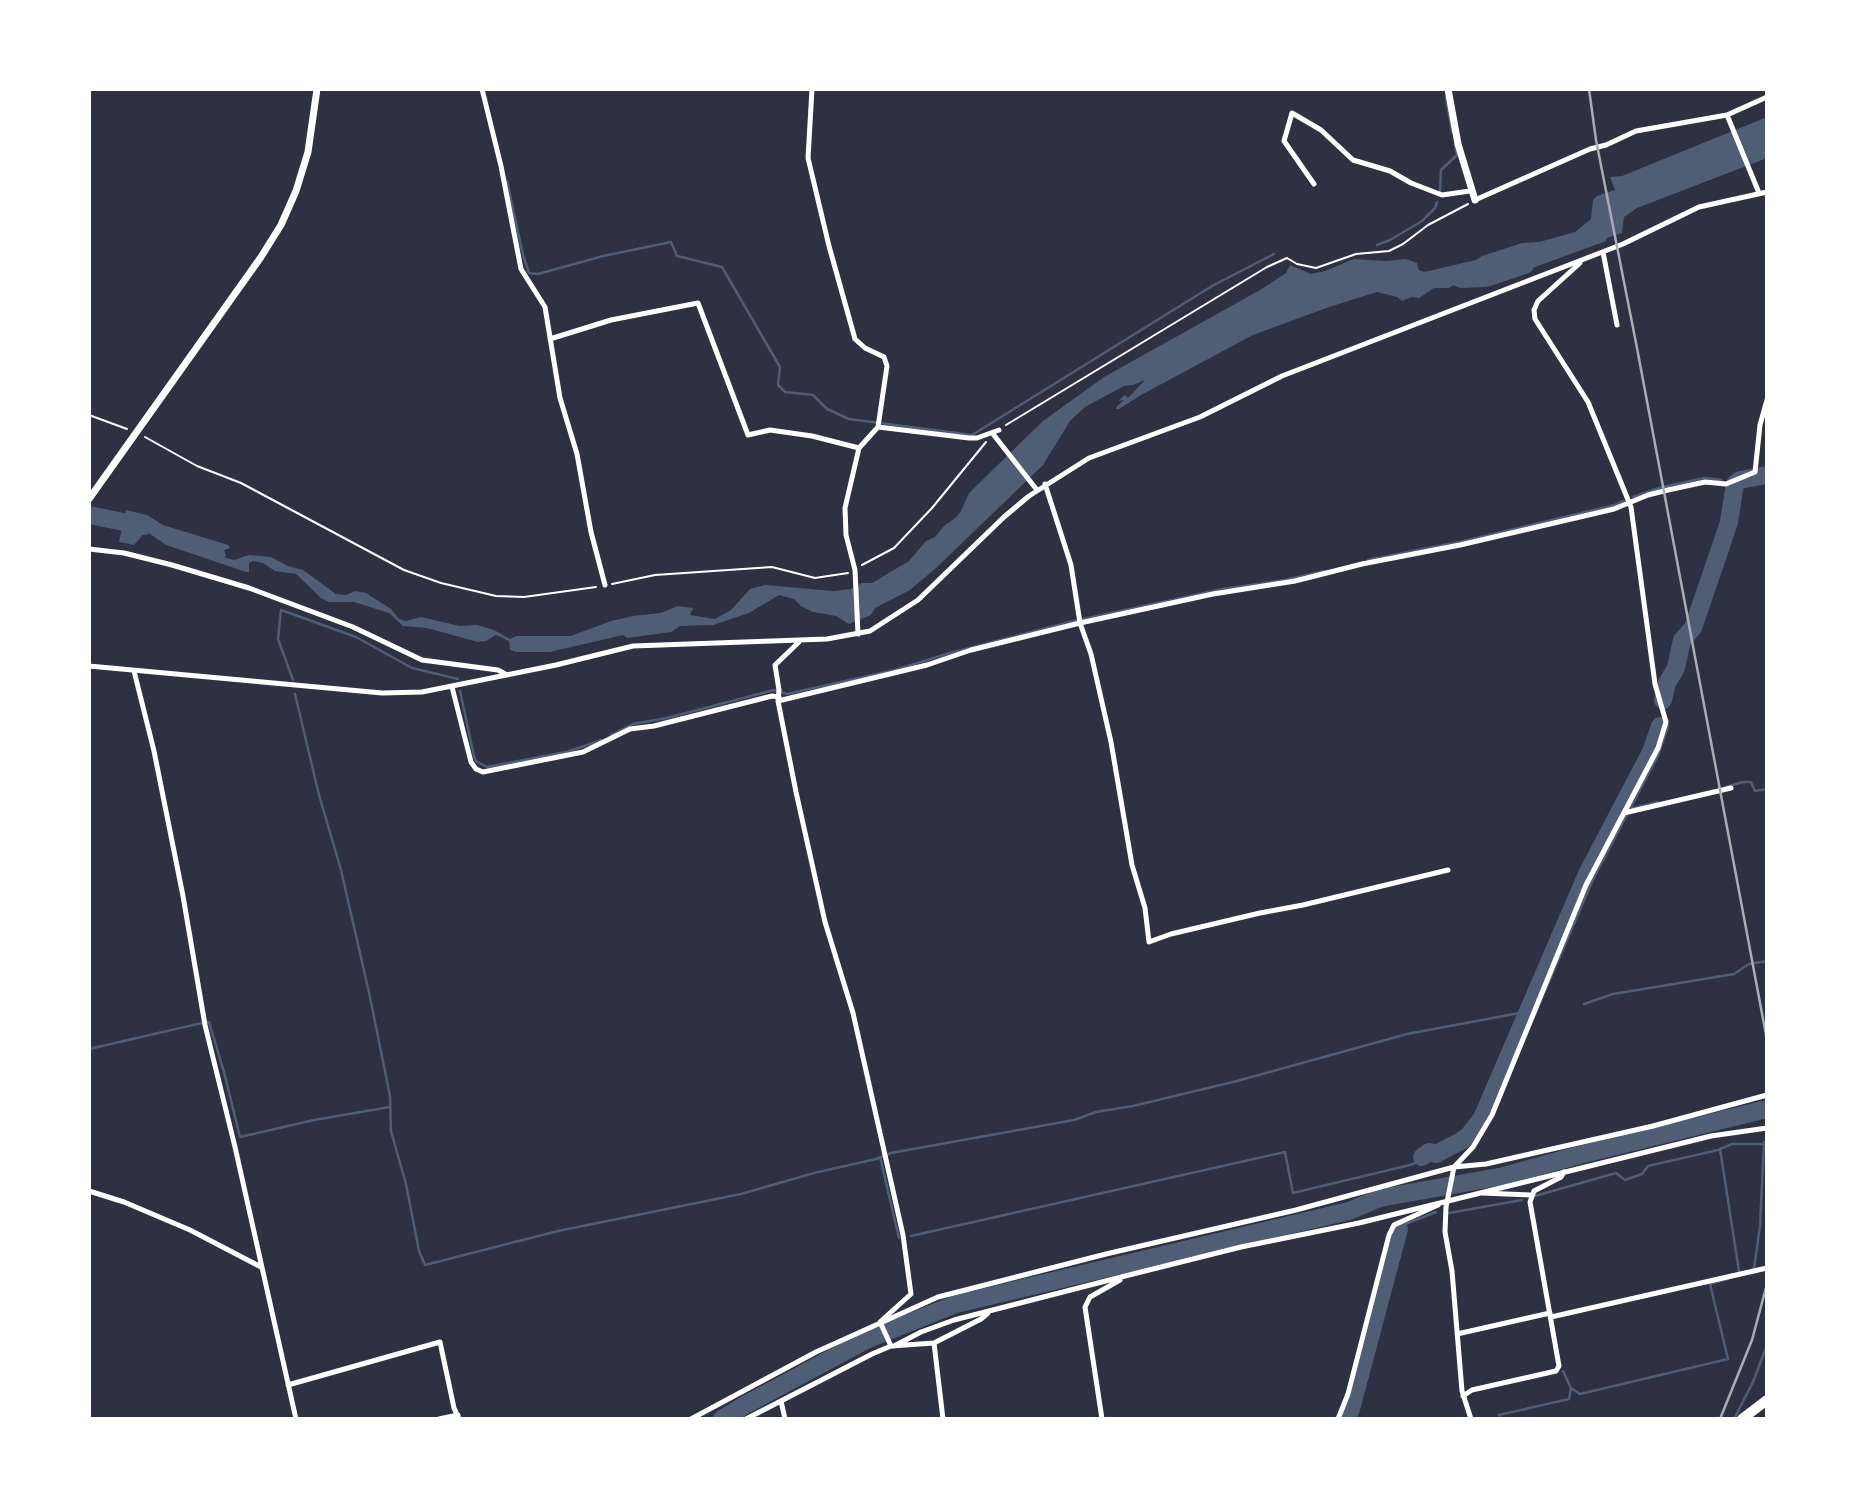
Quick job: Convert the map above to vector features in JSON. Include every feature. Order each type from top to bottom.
[{"type":"highway","points":[[1744,1419],[1767,1400]]},
{"type":"highway","points":[[1744,1419],[1767,1405]]},
{"type":"main road","points":[[89,499],[281,225],[309,152],[317,89]]},
{"type":"main road","points":[[1448,89],[1458,144],[1475,200]]},
{"type":"street","points":[[482,89],[521,269],[545,307],[561,398],[577,454],[591,532],[605,585]]},
{"type":"street","points":[[812,89],[808,158],[829,246],[855,339],[865,348],[884,357],[886,362],[878,424],[859,448],[845,508],[846,535],[854,572],[858,631]]},
{"type":"street","points":[[1475,200],[1636,131],[1728,117],[1767,97]]},
{"type":"street","points":[[1314,184],[1284,141],[1292,113],[1321,130],[1353,160],[1390,171],[1442,195],[1471,191]]},
{"type":"street","points":[[1728,117],[1755,184],[1764,193]]},
{"type":"street","points":[[89,666],[382,693],[422,692],[633,646],[827,639],[883,624],[918,600],[1035,488],[1088,458],[1200,417],[1282,376],[1582,261],[1699,207],[1764,193]]},
{"type":"street","points":[[1603,252],[1616,325]]},
{"type":"street","points":[[1471,1419],[1463,1396],[1452,1271],[1445,1232],[1453,1171],[1474,1147],[1492,1115],[1586,885],[1658,748],[1665,722],[1655,684],[1629,503],[1588,402],[1535,319],[1534,310],[1538,301],[1582,261]]},
{"type":"street","points":[[550,339],[611,320],[698,303],[748,435],[770,430],[812,436],[859,448]]},
{"type":"street","points":[[452,687],[471,762],[476,769],[483,772],[583,752],[630,729],[654,726],[772,696],[927,665],[1080,621],[1213,594],[1295,581],[1362,564],[1460,545],[1614,509],[1647,495],[1705,482],[1726,484],[1755,472],[1760,425],[1767,400]]},
{"type":"street","points":[[878,424],[969,438],[978,438],[999,430]]},
{"type":"street","points":[[994,436],[1035,488]]},
{"type":"street","points":[[1045,484],[1071,565],[1080,621],[1091,654],[1111,742],[1127,839],[1145,908],[1149,942],[1171,934],[1448,870]]},
{"type":"street","points":[[89,549],[148,559],[249,587],[354,627],[422,660],[498,670],[507,674]]},
{"type":"street","points":[[800,641],[775,665],[793,779],[825,922],[853,1013],[903,1235],[911,1294],[881,1325]]},
{"type":"street","points":[[134,671],[154,751],[195,954],[205,1025],[296,1419]]},
{"type":"street","points":[[1624,813],[1731,788]]},
{"type":"street","points":[[691,1419],[774,1374],[938,1297],[1453,1171],[1653,1126],[1767,1095]]},
{"type":"street","points":[[746,1419],[846,1366],[921,1332],[990,1311],[1241,1247],[1359,1223],[1448,1198],[1711,1136],[1767,1128]]},
{"type":"street","points":[[1463,1396],[1472,1390],[1556,1371],[1559,1366],[1530,1202],[1531,1195],[1540,1187],[1561,1177],[1564,1172]]},
{"type":"street","points":[[89,1191],[124,1202],[190,1230],[261,1267]]},
{"type":"street","points":[[1478,1192],[1531,1195]]},
{"type":"street","points":[[1338,1419],[1348,1394],[1389,1235],[1394,1225],[1448,1198]]},
{"type":"street","points":[[1457,1334],[1767,1268]]},
{"type":"street","points":[[1101,1419],[1085,1307],[1090,1297],[1129,1275]]},
{"type":"street","points":[[892,1345],[934,1343],[981,1319],[990,1311]]},
{"type":"street","points":[[881,1325],[892,1345]]},
{"type":"street","points":[[288,1385],[440,1342],[458,1417],[439,1419]]},
{"type":"street","points":[[934,1343],[943,1419]]},
{"type":"street","points":[[781,1401],[785,1419]]},
{"type":"path","points":[[999,430],[1088,373],[1267,267],[1287,258],[1297,264],[1316,268],[1356,254],[1389,251],[1428,225],[1475,200]]},
{"type":"path","points":[[89,415],[136,433],[197,466],[241,483],[404,570],[442,583],[496,596],[524,597],[655,575],[772,568],[815,578],[854,572],[894,548],[994,436]]},
{"type":"water","points":[[1767,117],[1767,158],[1637,208],[1624,217],[1622,233],[1607,238],[1606,241],[1508,277],[1505,269],[1495,270],[1483,281],[1468,287],[1454,285],[1449,288],[1434,288],[1419,298],[1412,297],[1402,301],[1377,292],[1329,307],[1253,335],[1119,409],[1116,409],[1117,406],[1124,400],[1119,401],[1120,399],[1125,395],[1128,398],[1145,380],[1124,386],[1085,407],[1070,421],[1043,465],[935,569],[910,590],[875,608],[871,615],[849,624],[836,616],[813,612],[794,599],[779,595],[749,613],[713,625],[680,626],[671,632],[627,638],[623,635],[550,652],[516,652],[510,650],[509,641],[496,635],[478,642],[427,628],[403,626],[389,613],[354,602],[329,602],[321,598],[296,574],[275,571],[263,563],[249,563],[249,572],[246,572],[166,545],[146,531],[134,545],[119,542],[126,510],[147,515],[163,525],[228,545],[230,548],[224,550],[224,557],[234,560],[249,555],[271,557],[303,570],[336,594],[346,595],[355,591],[366,593],[391,609],[399,619],[406,621],[421,617],[460,626],[477,625],[510,639],[516,636],[571,636],[611,621],[661,613],[678,606],[693,608],[690,615],[715,619],[731,610],[750,589],[765,585],[833,591],[851,589],[862,583],[872,583],[909,561],[926,541],[935,537],[960,513],[969,493],[1043,421],[1104,377],[1260,290],[1286,273],[1290,265],[1311,274],[1354,259],[1406,259],[1417,263],[1419,270],[1424,272],[1476,260],[1522,243],[1539,242],[1575,232],[1591,219],[1593,200],[1615,190],[1610,177],[1622,176]]},
{"type":"waterway","points":[[1446,97],[1452,132]]},
{"type":"waterway","points":[[1440,191],[1441,170],[1457,155],[1455,145]]},
{"type":"waterway","points":[[507,181],[529,273],[538,274],[603,256],[671,242],[677,256],[722,267],[780,367],[778,385],[785,392],[813,395],[827,409],[849,419],[972,435],[1212,286],[1274,254]]},
{"type":"waterway","points":[[1377,245],[1422,221],[1435,208],[1437,202]]},
{"type":"waterway","points":[[1461,279],[1486,278],[1525,265]]},
{"type":"waterway","points":[[1663,700],[1667,683],[1676,668],[1682,640],[1693,628],[1729,522],[1735,484],[1740,480],[1767,475]]},
{"type":"waterway","points":[[1633,497],[1704,478],[1721,480]]},
{"type":"waterway","points":[[1368,560],[1464,541],[1624,501]]},
{"type":"waterway","points":[[89,515],[144,526]]},
{"type":"waterway","points":[[611,735],[633,724],[667,718],[774,690],[787,694],[895,670],[1074,621],[1223,589],[1324,571]]},
{"type":"waterway","points":[[293,680],[278,639],[281,610],[356,637],[412,668],[458,679]]},
{"type":"waterway","points":[[460,691],[474,756],[476,761],[487,767],[566,752],[602,740]]},
{"type":"waterway","points":[[295,694],[319,795],[341,870],[370,997],[390,1096],[391,1131],[406,1184],[419,1251],[425,1265],[558,1231],[741,1194],[891,1153],[1074,1120],[1096,1112],[1237,1081],[1407,1034],[1530,1011]]},
{"type":"waterway","points":[[1422,1157],[1429,1152],[1436,1154],[1461,1141],[1482,1118],[1587,874],[1651,752],[1660,726]]},
{"type":"waterway","points":[[1726,787],[1751,782],[1755,791],[1767,789]]},
{"type":"waterway","points":[[1630,809],[1658,802]]},
{"type":"waterway","points":[[1584,1004],[1613,994],[1734,974],[1749,964],[1767,961]]},
{"type":"waterway","points":[[207,1022],[224,1072],[240,1137],[314,1120],[390,1107]]},
{"type":"waterway","points":[[89,1049],[202,1023]]},
{"type":"waterway","points":[[722,1419],[866,1340],[956,1304],[1349,1211],[1380,1198],[1504,1176],[1767,1109]]},
{"type":"waterway","points":[[1535,1196],[1616,1173],[1625,1180],[1642,1174],[1648,1166],[1718,1150],[1732,1144],[1764,1142]]},
{"type":"waterway","points":[[1754,1269],[1760,1226],[1764,1144]]},
{"type":"waterway","points":[[1720,1149],[1739,1271]]},
{"type":"waterway","points":[[911,1236],[1285,1152],[1293,1193],[1410,1165],[1436,1154]]},
{"type":"waterway","points":[[880,1157],[899,1238]]},
{"type":"waterway","points":[[1449,1213],[1522,1200]]},
{"type":"waterway","points":[[1398,1232],[1403,1225],[1436,1212]]},
{"type":"waterway","points":[[1345,1419],[1351,1409],[1399,1229]]},
{"type":"waterway","points":[[1571,1388],[1580,1394],[1728,1359],[1710,1284],[1728,1279]]},
{"type":"waterway","points":[[1734,1419],[1753,1382],[1767,1345]]},
{"type":"waterway","points":[[1500,1419],[1499,1415],[1569,1399],[1571,1388],[1563,1371]]},
{"type":"railway","points":[[1589,89],[1596,140],[1767,1040]]},
{"type":"railway","points":[[1720,1419],[1752,1340],[1767,1284]]}]
